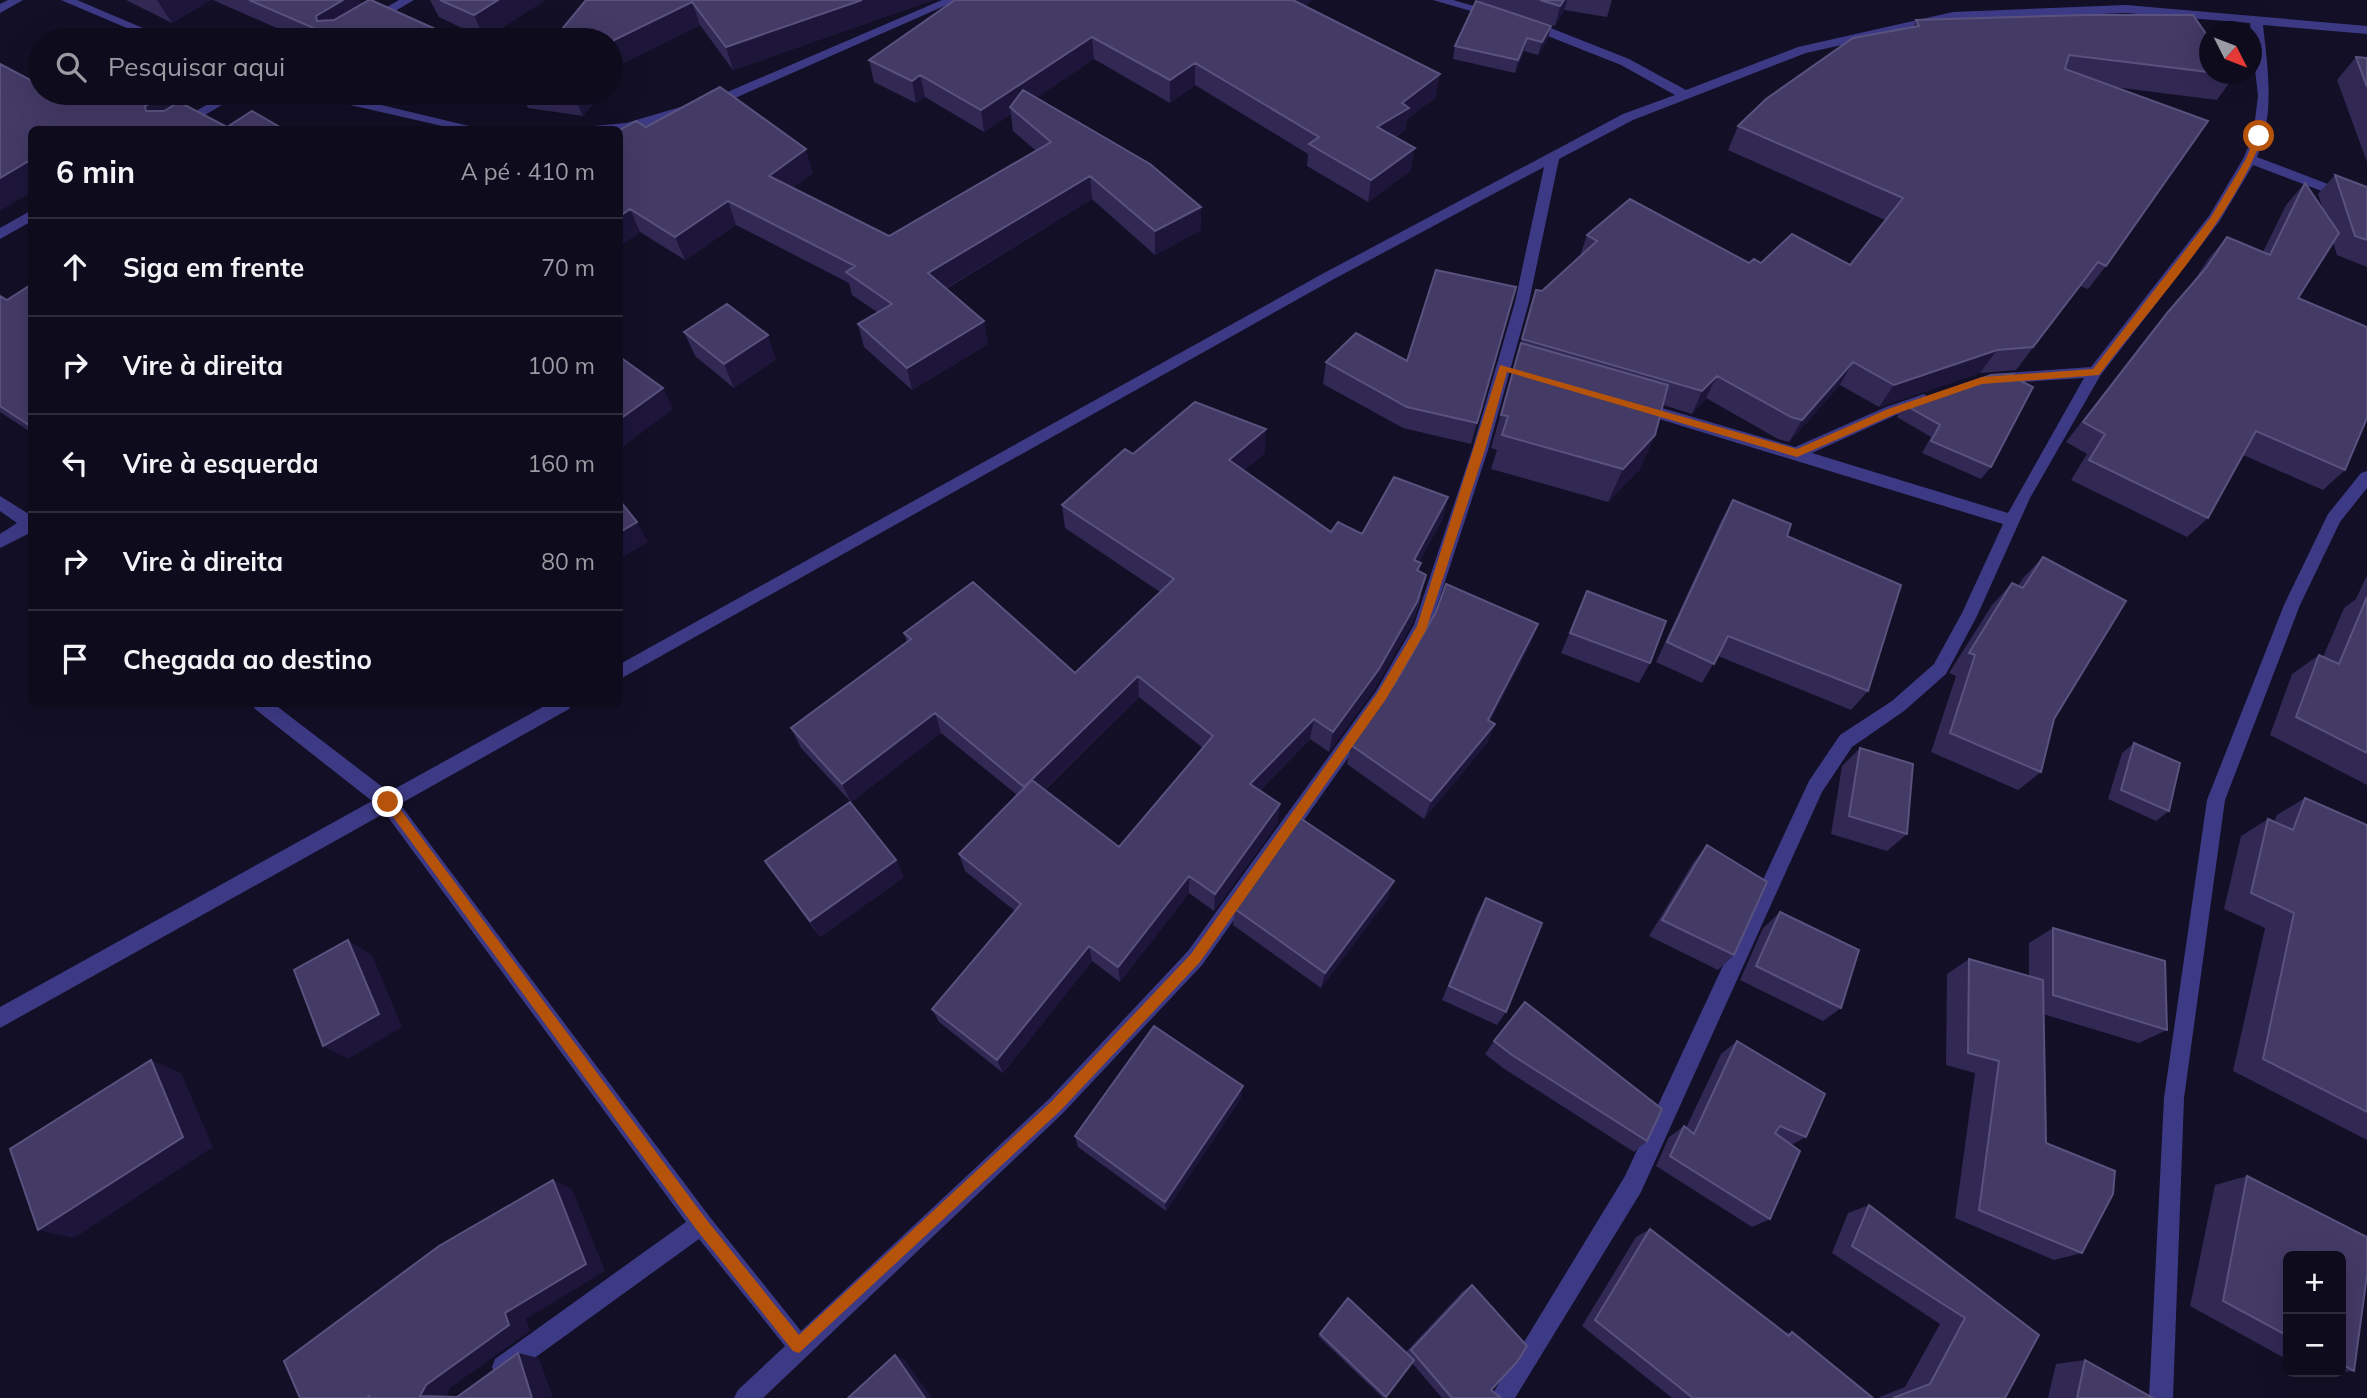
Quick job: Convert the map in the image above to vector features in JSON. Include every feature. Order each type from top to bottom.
[{"type":"street","points":[[0,9],[17,0]]},
{"type":"street","points":[[68,0],[136,28]]},
{"type":"street","points":[[358,28],[408,0]]},
{"type":"street","points":[[623,129],[722,99],[952,0]]},
{"type":"street","points":[[1439,0],[1516,20],[1625,62],[1685,95]]},
{"type":"street","points":[[623,670],[1329,275],[1628,117],[1802,50],[1953,16],[2082,6],[2367,30]]},
{"type":"street","points":[[1502,1398],[1633,1184],[1815,787],[1846,741],[1898,706],[1940,669],[1969,616],[2023,497],[2095,372],[2214,219],[2250,159],[2259,136],[2264,96],[2256,20]]},
{"type":"street","points":[[176,126],[214,105]]},
{"type":"street","points":[[369,105],[462,126]]},
{"type":"street","points":[[747,1398],[1056,1105],[1195,958],[1382,696],[1422,627],[1480,450],[1510,369],[1553,157]]},
{"type":"street","points":[[2250,159],[2367,204]]},
{"type":"street","points":[[0,234],[28,216]]},
{"type":"street","points":[[1982,380],[2095,372]]},
{"type":"street","points":[[1797,453],[1891,411],[1943,394]]},
{"type":"street","points":[[1618,401],[1797,453],[2012,522]]},
{"type":"street","points":[[2161,1398],[2174,1098],[2216,800],[2292,605],[2334,518],[2367,477]]},
{"type":"street","points":[[0,502],[28,522]]},
{"type":"street","points":[[0,542],[28,526]]},
{"type":"street","points":[[265,707],[388,802],[701,1224],[799,1346]]},
{"type":"street","points":[[0,1018],[558,707]]},
{"type":"street","points":[[482,1382],[701,1224]]},
{"type":"building","points":[[249,0],[343,0],[316,16],[317,21],[334,20],[371,0],[433,28],[313,28]]},
{"type":"building","points":[[440,0],[498,0],[474,15]]},
{"type":"building","points":[[586,0],[862,0],[726,47],[692,2],[623,36],[623,28],[563,28]]},
{"type":"building","points":[[955,0],[1293,0],[1440,74],[1402,103],[1409,108],[1377,127],[1415,148],[1371,180],[1309,144],[1319,137],[1195,63],[1170,80],[1092,37],[981,110],[920,75],[912,81],[869,60]]},
{"type":"building","points":[[1540,0],[1564,0],[1560,6]]},
{"type":"building","points":[[1476,1],[1551,26],[1542,42],[1527,38],[1518,60],[1455,46]]},
{"type":"building","points":[[2193,15],[2199,24],[2199,71],[2069,55],[2065,69],[2208,121],[2106,266],[2098,262],[2033,347],[1997,350],[1894,385],[1853,362],[1802,420],[1791,417],[1717,376],[1702,391],[1522,339],[1536,290],[1542,291],[1597,241],[1587,235],[1630,199],[1749,263],[1754,259],[1761,263],[1792,234],[1850,265],[1903,198],[1738,126],[1766,99],[1853,38],[1919,26],[1916,20]]},
{"type":"building","points":[[2356,57],[2367,58],[2367,87]]},
{"type":"building","points":[[0,64],[28,79],[28,105],[147,105],[146,111],[164,111],[174,105],[185,105],[225,126],[28,126],[28,161],[0,178]]},
{"type":"building","points":[[720,87],[806,149],[769,176],[889,236],[1051,142],[1010,107],[1023,90],[1150,164],[1201,207],[1155,231],[1090,176],[928,273],[984,321],[907,368],[858,324],[892,304],[846,272],[855,266],[728,201],[675,237],[630,209],[623,214],[623,128],[636,121],[646,127]]},
{"type":"building","points":[[252,111],[278,126],[229,126]]},
{"type":"building","points":[[2335,175],[2367,187],[2367,240],[2355,236]]},
{"type":"building","points":[[2305,183],[2339,233],[2298,298],[2367,327],[2367,418],[2345,470],[2256,431],[2208,518],[2089,460],[2105,434],[2083,422],[2168,312],[2206,268],[2227,237],[2270,255]]},
{"type":"building","points":[[1436,270],[1516,287],[1477,423],[1407,407],[1326,362],[1356,333],[1407,361]]},
{"type":"building","points":[[28,287],[28,424],[0,406],[0,296],[7,300]]},
{"type":"building","points":[[727,304],[768,335],[724,364],[684,332]]},
{"type":"building","points":[[1521,343],[1668,385],[1655,435],[1623,469],[1502,435],[1508,416],[1501,415]]},
{"type":"building","points":[[623,359],[663,388],[623,417]]},
{"type":"building","points":[[2013,374],[2011,376],[2033,387],[1991,467],[1931,441],[1940,425],[1905,405],[1991,375]]},
{"type":"building","points":[[1195,402],[1266,429],[1229,460],[1331,532],[1338,522],[1362,534],[1394,477],[1448,497],[1414,560],[1421,563],[1417,570],[1426,575],[1417,602],[1379,669],[1333,732],[1314,719],[1250,784],[1280,804],[1215,894],[1189,876],[1118,967],[1089,946],[997,1060],[932,1009],[1021,904],[959,854],[1032,780],[1119,847],[1213,736],[1138,676],[1024,787],[935,713],[842,784],[791,728],[911,639],[904,633],[973,582],[1075,673],[1174,579],[1062,505],[1125,449],[1133,454]]},
{"type":"building","points":[[1733,500],[1791,524],[1787,536],[1901,585],[1868,691],[1728,636],[1714,664],[1667,642]]},
{"type":"building","points":[[623,505],[637,522],[623,530]]},
{"type":"building","points":[[2043,557],[2126,601],[2054,719],[2041,772],[1950,733],[1975,655],[1969,653],[2012,583],[2023,588]]},
{"type":"building","points":[[1446,584],[1538,624],[1488,720],[1495,724],[1431,801],[1351,745],[1395,683],[1436,612]]},
{"type":"building","points":[[1587,591],[1666,621],[1650,663],[1570,633]]},
{"type":"building","points":[[2367,597],[2367,753],[2296,717],[2319,655],[2339,664]]},
{"type":"building","points":[[2134,743],[2180,763],[2169,811],[2121,790]]},
{"type":"building","points":[[1860,748],[1913,764],[1907,834],[1849,816]]},
{"type":"building","points":[[2305,798],[2367,825],[2367,1112],[2263,1059],[2294,913],[2251,893],[2268,819],[2293,830]]},
{"type":"building","points":[[850,802],[896,860],[810,921],[765,861]]},
{"type":"building","points":[[1300,818],[1394,881],[1325,973],[1235,909]]},
{"type":"building","points":[[1707,845],[1767,882],[1734,955],[1662,920]]},
{"type":"building","points":[[1486,898],[1542,923],[1506,1012],[1449,986]]},
{"type":"building","points":[[1780,912],[1859,950],[1841,1008],[1756,966]]},
{"type":"building","points":[[2053,928],[2165,961],[2167,1030],[2053,995]]},
{"type":"building","points":[[348,940],[379,1014],[323,1046],[294,970]]},
{"type":"building","points":[[1969,959],[2043,980],[2046,1143],[2115,1171],[2113,1194],[2082,1253],[1979,1210],[1999,1061],[1968,1053]]},
{"type":"building","points":[[1525,1002],[1662,1109],[1647,1141],[1494,1041]]},
{"type":"building","points":[[1154,1026],[1243,1086],[1165,1202],[1075,1136]]},
{"type":"building","points":[[1737,1041],[1825,1094],[1806,1137],[1780,1126],[1775,1133],[1800,1151],[1770,1219],[1670,1156],[1684,1126],[1694,1134]]},
{"type":"building","points":[[151,1060],[183,1137],[38,1230],[10,1149]]},
{"type":"building","points":[[2247,1176],[2367,1237],[2367,1275],[2354,1371],[2346,1367],[2346,1251],[2283,1251],[2283,1333],[2223,1301]]},
{"type":"building","points":[[553,1180],[586,1264],[505,1313],[509,1325],[426,1385],[420,1396],[457,1397],[518,1353],[532,1398],[300,1398],[284,1361],[439,1246]]},
{"type":"building","points":[[1869,1205],[2039,1335],[2005,1398],[1893,1398],[1930,1384],[1965,1318],[1852,1246]]},
{"type":"building","points":[[1650,1229],[1789,1336],[1792,1332],[1873,1398],[1693,1398],[1595,1320]]},
{"type":"building","points":[[1472,1285],[1527,1346],[1517,1362],[1491,1390],[1501,1398],[1452,1398],[1411,1350]]},
{"type":"building","points":[[1348,1298],[1414,1360],[1386,1397],[1320,1334]]},
{"type":"building","points":[[895,1355],[925,1398],[848,1398]]},
{"type":"building","points":[[2085,1360],[2153,1398],[2077,1398]]},
{"type":"route","points":[[388,802],[701,1224],[799,1346],[1056,1105],[1195,958],[1279,842],[1382,696],[1422,627],[1480,450],[1503,367],[1797,453],[1891,411],[1982,380],[2095,372],[2214,219],[2250,159],[2259,136]]}]
